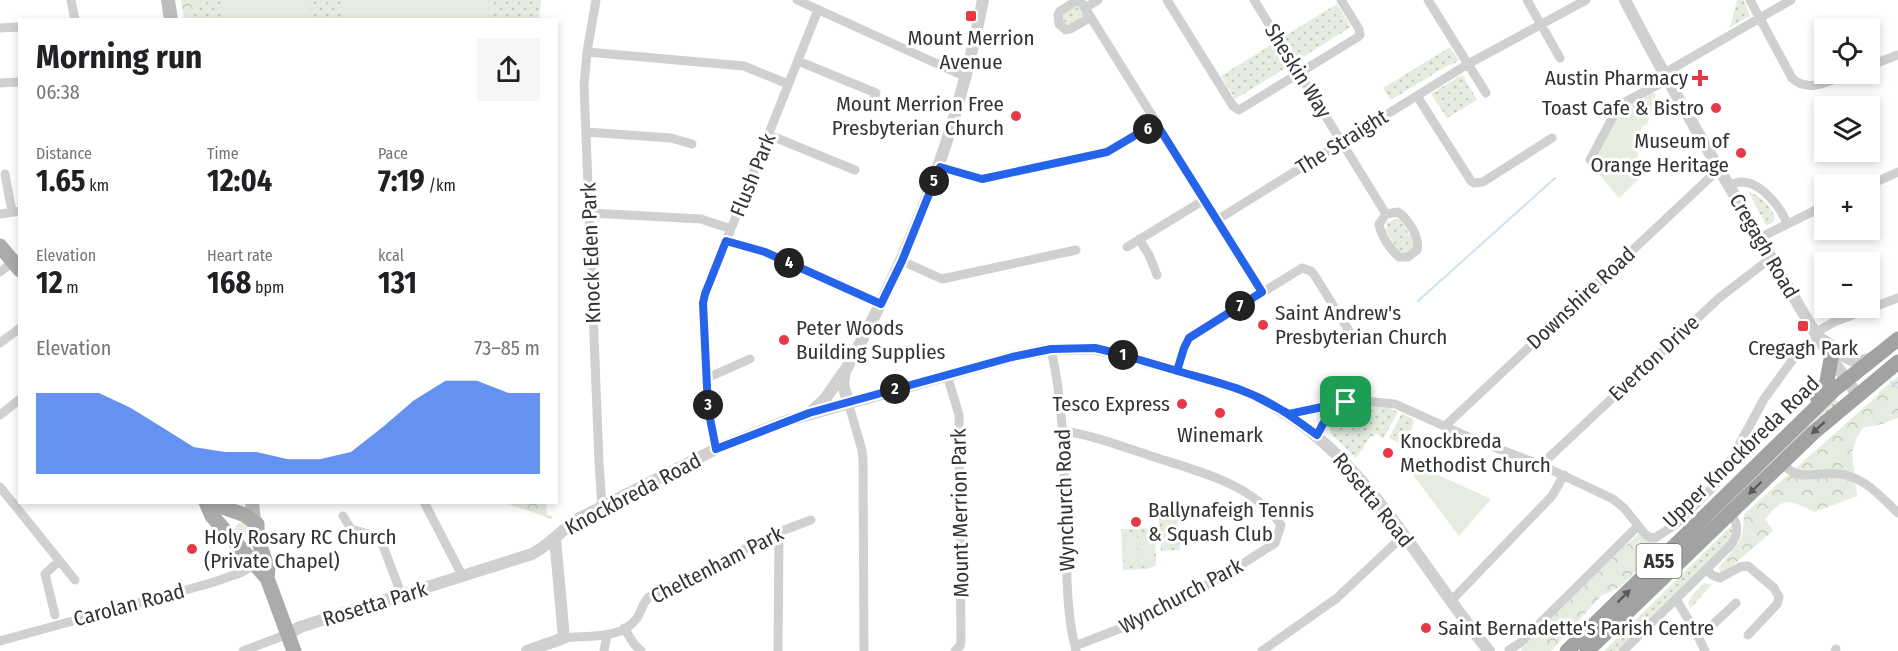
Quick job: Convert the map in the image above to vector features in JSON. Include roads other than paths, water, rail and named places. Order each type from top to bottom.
[{"type":"highway","name":"Upper Knockbreda Road","points":[[1567,651],[1726,494],[1846,380],[1898,339]]},
{"type":"highway","points":[[1846,380],[1857,381],[1898,352]]},
{"type":"highway","points":[[1751,470],[1771,441],[1824,390],[1828,381],[1831,359]]},
{"type":"highway","name":"Upper Knockbreda Road","points":[[1587,651],[1781,462],[1857,394],[1898,362]]},
{"type":"highway","points":[[1707,513],[1720,511],[1729,513],[1726,494]]},
{"type":"main road","points":[[168,0],[171,18]]},
{"type":"main road","points":[[0,246],[16,266]]},
{"type":"main road","points":[[208,504],[213,516],[267,578],[294,651]]},
{"type":"main road","points":[[217,504],[238,508],[254,521],[258,527],[259,542],[268,569],[267,578]]},
{"type":"main road","points":[[252,504],[254,521]]},
{"type":"main road","points":[[227,533],[238,508]]},
{"type":"main road","points":[[240,545],[259,542]]},
{"type":"street","points":[[71,0],[75,18]]},
{"type":"street","name":"Knock Eden Park","points":[[596,0],[587,52],[585,85],[602,507]]},
{"type":"street","points":[[797,0],[966,77]]},
{"type":"street","points":[[809,413],[825,399],[845,370],[902,261],[940,167],[966,77],[982,0]]},
{"type":"street","points":[[1091,17],[1066,30],[1059,24],[1058,15],[1060,11],[1081,3],[1098,0]]},
{"type":"street","points":[[1167,0],[1236,109],[1243,109],[1360,34],[1341,0]]},
{"type":"street","name":"Sheskin Way","points":[[1254,0],[1386,214]]},
{"type":"street","points":[[1428,0],[1486,93]]},
{"type":"street","points":[[1527,0],[1560,58]]},
{"type":"street","name":"The Straight","points":[[1217,220],[1468,64],[1586,0]]},
{"type":"street","name":"Cregagh Road","points":[[1625,0],[1665,77],[1816,335],[1857,394]]},
{"type":"street","points":[[1750,0],[1792,78],[1796,82],[1814,86],[1820,84]]},
{"type":"street","points":[[1590,160],[1619,105],[1791,0]]},
{"type":"street","points":[[1081,3],[1262,292]]},
{"type":"street","name":"Flush Park","points":[[716,449],[708,408],[703,303],[705,294],[818,10]]},
{"type":"street","points":[[0,27],[18,27]]},
{"type":"street","points":[[587,52],[744,66],[788,84]]},
{"type":"street","points":[[1880,62],[1898,55]]},
{"type":"street","points":[[798,61],[876,93],[872,102]]},
{"type":"street","points":[[0,83],[18,82]]},
{"type":"street","points":[[1417,96],[1474,183],[1483,182],[1552,138]]},
{"type":"street","points":[[940,167],[982,179],[1107,152],[1156,123]]},
{"type":"street","points":[[586,132],[671,138],[692,144]]},
{"type":"street","points":[[769,135],[855,170]]},
{"type":"street","name":"Downshire Road","points":[[1444,427],[1719,170]]},
{"type":"street","points":[[1880,180],[1898,172]]},
{"type":"street","points":[[0,214],[16,211],[5,174]]},
{"type":"street","points":[[1729,186],[1736,182],[1755,186],[1774,201],[1787,223]]},
{"type":"street","points":[[1127,247],[1204,200]]},
{"type":"street","points":[[1759,238],[1814,211]]},
{"type":"street","points":[[1398,212],[1416,237],[1417,250],[1408,257],[1399,257],[1394,253],[1380,230],[1379,224],[1386,214],[1398,212]]},
{"type":"street","points":[[590,213],[701,219],[731,229]]},
{"type":"street","points":[[1139,240],[1149,255],[1157,275]]},
{"type":"street","points":[[726,241],[765,252],[881,304]]},
{"type":"street","points":[[902,261],[942,279],[1076,250]]},
{"type":"street","name":"Everton Drive","points":[[1541,465],[1719,298],[1771,258]]},
{"type":"street","points":[[0,273],[16,266]]},
{"type":"street","points":[[1177,371],[1189,338],[1302,268],[1315,276],[1356,342]]},
{"type":"street","name":"Upper Knockbreda Road","points":[[1638,526],[1649,537],[1655,538],[1676,524],[1710,491],[1730,464],[1764,399],[1791,362],[1816,335],[1834,322],[1898,298]]},
{"type":"street","points":[[0,343],[18,330]]},
{"type":"street","points":[[1816,335],[1831,344],[1846,359],[1862,360],[1875,356]]},
{"type":"street","name":"Rosetta Road","points":[[809,413],[1012,357],[1051,349],[1095,348],[1253,395],[1289,414],[1317,435],[1354,471],[1489,651]]},
{"type":"street","name":"Wynchurch Road","points":[[1051,349],[1061,407],[1068,594],[1076,649]]},
{"type":"street","points":[[707,378],[750,359]]},
{"type":"street","points":[[845,370],[843,384],[863,460],[864,651]]},
{"type":"street","name":"Mount Merrion Park","points":[[947,375],[959,416],[961,641],[956,651]]},
{"type":"street","points":[[0,414],[18,400]]},
{"type":"street","points":[[1289,414],[1363,400],[1395,404],[1444,427],[1564,475],[1613,499],[1638,526],[1520,644],[1509,650]]},
{"type":"street","points":[[1317,435],[1324,421],[1336,408],[1346,402]]},
{"type":"street","points":[[1313,408],[1320,413],[1324,421]]},
{"type":"street","name":"Knockbreda Road","points":[[564,638],[555,538],[576,520],[716,449],[809,413]]},
{"type":"street","name":"Wynchurch Park","points":[[1063,431],[1122,446],[1228,483],[1264,505],[1281,525],[1275,543],[1233,570],[1168,607],[1076,649]]},
{"type":"street","points":[[1781,462],[1795,474],[1837,474],[1854,478],[1870,487],[1898,513]]},
{"type":"street","points":[[1451,601],[1552,496],[1564,475]]},
{"type":"street","points":[[0,487],[75,580]]},
{"type":"street","points":[[425,504],[463,577]]},
{"type":"street","points":[[1623,651],[1730,546],[1736,537],[1738,525],[1729,513]]},
{"type":"street","points":[[343,516],[351,529],[368,534],[382,543],[402,596]]},
{"type":"street","name":"Cheltenham Park","points":[[564,638],[606,635],[624,628],[637,618],[645,600],[649,597],[779,532],[811,520]]},
{"type":"street","points":[[778,651],[779,532]]},
{"type":"street","points":[[1262,651],[1337,598],[1403,536]]},
{"type":"street","name":"Rosetta Park","points":[[288,634],[300,627],[532,554],[555,538]]},
{"type":"street","points":[[255,564],[260,562],[257,551],[259,542]]},
{"type":"street","points":[[55,615],[45,574],[59,561]]},
{"type":"street","name":"Carolan Road","points":[[0,641],[211,583],[240,573],[255,564]]},
{"type":"street","points":[[1707,570],[1720,578],[1740,567],[1748,566],[1776,591],[1779,597],[1777,604],[1748,635]]},
{"type":"street","points":[[1676,599],[1698,634],[1705,651]]},
{"type":"street","points":[[1698,634],[1736,603]]},
{"type":"street","points":[[624,628],[641,651]]},
{"type":"street","points":[[243,651],[288,634]]},
{"type":"street","points":[[604,651],[606,635]]},
{"type":"street","points":[[527,651],[564,638]]},
{"type":"waterway","points":[[1418,301],[1555,178]]},
{"type":"waterway","points":[[1891,382],[1898,388]]},
{"type":"place","name":"Mount Merrion Avenue","points":[[971,16]]},
{"type":"place","name":"Austin Pharmacy","points":[[1700,78]]},
{"type":"place","name":"Toast Cafe & Bistro","points":[[1716,108]]},
{"type":"place","name":"Mount Merrion Free Presbyterian Church","points":[[1016,116]]},
{"type":"place","name":"Museum of Orange Heritage","points":[[1741,153]]},
{"type":"place","name":"Saint Andrew's Presbyterian Church","points":[[1263,325]]},
{"type":"place","name":"Cregagh Park","points":[[1803,326]]},
{"type":"place","name":"Peter Woods Building Supplies","points":[[784,340]]},
{"type":"place","name":"Tesco Express","points":[[1182,404]]},
{"type":"place","name":"Winemark","points":[[1220,413]]},
{"type":"place","name":"Knockbreda Methodist Church","points":[[1388,453]]},
{"type":"place","name":"Ballynafeigh Tennis & Squash Club","points":[[1136,522]]},
{"type":"place","name":"Holy Rosary RC Church (Private Chapel)","points":[[192,549]]},
{"type":"place","name":"Saint Bernadette's Parish Centre","points":[[1426,628]]}]
